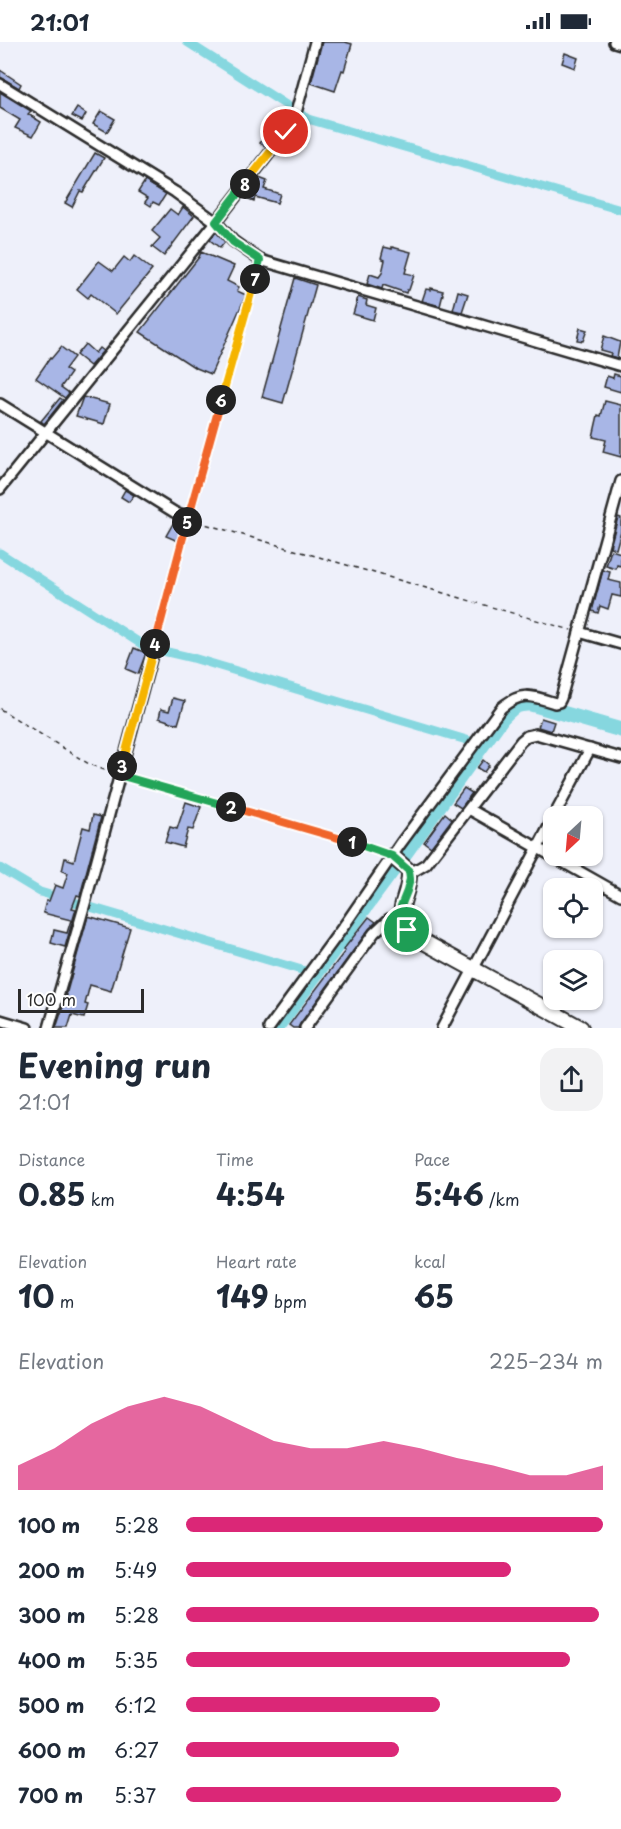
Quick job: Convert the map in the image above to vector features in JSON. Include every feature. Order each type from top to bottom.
[{"type":"street","points":[[0,489],[286,132],[295,113],[315,42]]},
{"type":"street","points":[[614,42],[621,44]]},
{"type":"street","points":[[0,84],[175,192],[216,222],[233,242],[260,260],[621,366]]},
{"type":"street","points":[[0,404],[188,519]]},
{"type":"street","points":[[269,1028],[358,906],[400,863],[501,708],[509,701],[525,695],[559,702],[621,481]]},
{"type":"street","points":[[579,632],[621,644]]},
{"type":"street","points":[[49,1028],[86,900],[153,649]]},
{"type":"street","points":[[400,863],[426,864],[527,736],[536,734],[621,758]]},
{"type":"street","points":[[560,806],[590,749]]},
{"type":"street","points":[[469,809],[621,894]]},
{"type":"street","points":[[442,1028],[543,837]]},
{"type":"street","points":[[400,863],[407,891],[401,906],[401,916],[407,930],[415,937],[581,1028]]},
{"type":"street","points":[[305,1028],[374,933],[389,919],[401,916]]},
{"type":"street","points":[[0,1020],[27,1028]]},
{"type":"path","points":[[153,649],[260,260]]},
{"type":"path","points":[[188,519],[579,632]]},
{"type":"path","points":[[0,709],[89,765],[358,843],[400,863]]},
{"type":"building","points":[[322,42],[352,44],[335,91],[311,83]]},
{"type":"building","points":[[565,53],[578,58],[575,68],[562,63]]},
{"type":"building","points":[[0,70],[21,84],[19,88],[0,77]]},
{"type":"building","points":[[0,92],[31,111],[28,114],[41,122],[33,136],[15,128],[20,120],[0,108]]},
{"type":"building","points":[[77,108],[86,114],[82,121],[72,116]]},
{"type":"building","points":[[101,111],[115,119],[107,132],[93,124]]},
{"type":"building","points":[[270,130],[275,135],[266,147],[260,143]]},
{"type":"building","points":[[95,153],[104,158],[83,192],[80,191],[72,207],[65,203]]},
{"type":"building","points":[[259,178],[267,181],[264,189],[280,194],[277,203],[255,197],[254,201],[246,198],[248,192],[253,193]]},
{"type":"building","points":[[145,181],[166,194],[159,205],[153,202],[151,206],[145,202],[148,198],[138,192]]},
{"type":"building","points":[[183,207],[194,216],[164,256],[152,247],[160,238],[152,231],[170,209],[178,215]]},
{"type":"building","points":[[216,232],[225,242],[220,248],[210,240]]},
{"type":"building","points":[[384,247],[411,252],[405,273],[414,275],[406,293],[383,285],[382,289],[367,284],[370,274],[379,277],[382,273],[385,260],[381,258]]},
{"type":"building","points":[[201,252],[234,266],[227,281],[239,287],[237,291],[246,295],[211,374],[194,367],[140,332]]},
{"type":"building","points":[[134,256],[152,270],[116,314],[91,294],[88,298],[77,289],[99,261],[113,271],[124,257],[130,262]]},
{"type":"building","points":[[295,278],[316,285],[283,403],[262,397]]},
{"type":"building","points":[[431,288],[443,291],[440,306],[422,301],[426,289],[431,290]]},
{"type":"building","points":[[458,291],[468,294],[462,312],[453,310]]},
{"type":"building","points":[[358,297],[367,300],[366,305],[376,308],[373,320],[353,314]]},
{"type":"building","points":[[580,328],[587,330],[583,341],[577,340]]},
{"type":"building","points":[[604,336],[620,342],[617,358],[610,356],[611,353],[600,350]]},
{"type":"building","points":[[85,344],[95,353],[99,348],[103,351],[90,366],[76,355]]},
{"type":"building","points":[[61,347],[74,357],[65,369],[71,373],[61,387],[69,393],[65,398],[36,378]]},
{"type":"building","points":[[614,374],[621,376],[621,392],[604,387],[607,376],[613,378]]},
{"type":"building","points":[[83,397],[110,404],[104,424],[76,416]]},
{"type":"building","points":[[60,398],[63,400],[44,424],[41,421]]},
{"type":"building","points":[[605,401],[621,405],[621,457],[603,452],[606,440],[593,437],[598,415],[601,416]]},
{"type":"building","points":[[125,490],[134,495],[129,502],[121,497]]},
{"type":"building","points":[[618,517],[621,518],[621,531],[616,549],[610,547]]},
{"type":"building","points":[[175,520],[185,525],[180,542],[166,536]]},
{"type":"building","points":[[611,550],[621,553],[621,566],[617,565],[616,569],[606,566]]},
{"type":"building","points":[[603,570],[610,572],[608,580],[621,583],[621,597],[612,595],[608,609],[600,606],[598,613],[592,611]]},
{"type":"building","points":[[134,648],[146,653],[138,674],[126,669]]},
{"type":"building","points":[[173,698],[185,701],[178,724],[159,718],[161,709],[169,711]]},
{"type":"building","points":[[541,718],[554,722],[551,731],[538,727]]},
{"type":"building","points":[[483,760],[489,765],[484,772],[477,768]]},
{"type":"building","points":[[464,788],[472,793],[461,808],[453,803]]},
{"type":"building","points":[[186,802],[201,807],[193,830],[188,829],[183,847],[165,842],[170,827],[177,829]]},
{"type":"building","points":[[445,813],[452,819],[431,847],[424,842]]},
{"type":"building","points":[[93,815],[101,817],[80,896],[77,895],[72,908],[76,909],[65,947],[51,943],[54,930],[67,933],[71,920],[43,913],[46,901],[49,901],[55,885],[63,888],[68,873],[62,871],[65,858],[74,861],[83,827],[90,829]]},
{"type":"building","points":[[88,916],[130,928],[111,991],[90,985],[84,1018],[72,1015],[68,1028],[56,1028],[67,995]]},
{"type":"building","points":[[369,917],[376,922],[298,1028],[293,1028],[289,1025]]},
{"type":"waterway","points":[[187,42],[308,119],[621,210]]},
{"type":"waterway","points":[[0,553],[146,647],[193,658],[470,741]]},
{"type":"waterway","points":[[276,1028],[509,711],[518,705],[531,704],[621,730]]},
{"type":"waterway","points":[[0,868],[40,892],[315,974]]},
{"type":"route","points":[[286,132],[216,222],[233,242],[260,260],[119,775],[358,843],[392,856],[409,871],[410,879],[401,906],[401,916],[407,930]]}]
